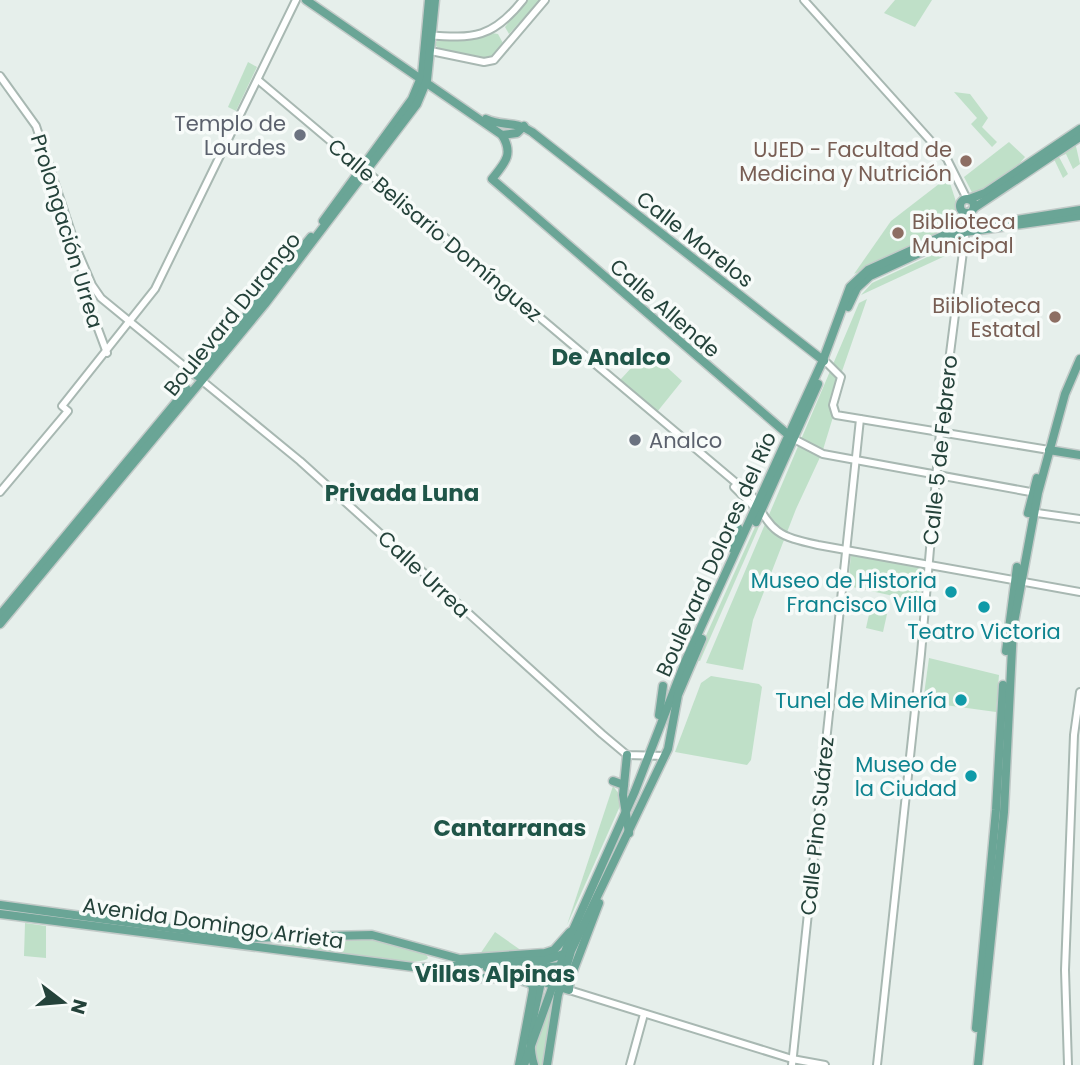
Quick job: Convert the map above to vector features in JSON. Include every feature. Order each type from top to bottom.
[{"type":"main road","points":[[306,0],[486,120],[528,129]]},
{"type":"main road","points":[[314,0],[437,92],[502,135],[528,129]]},
{"type":"main road","name":"Boulevard Durango","points":[[429,0],[429,35]]},
{"type":"main road","name":"Boulevard Durango","points":[[1,619],[199,378],[417,104],[424,80],[435,0]]},
{"type":"main road","name":"Boulevard Durango","points":[[365,170],[424,80]]},
{"type":"main road","points":[[417,104],[437,92]]},
{"type":"main road","name":"Calle Morelos","points":[[528,129],[825,362]]},
{"type":"main road","points":[[963,232],[967,207],[1080,130]]},
{"type":"main road","name":"Calle Allende","points":[[502,135],[509,149],[508,159],[492,179],[792,438]]},
{"type":"main road","points":[[967,207],[1080,137]]},
{"type":"main road","name":"Boulevard Dolores del Río","points":[[524,1065],[556,985],[570,964],[567,953],[573,930],[624,816],[659,727],[757,508],[775,481],[851,298],[862,282],[882,269],[963,232],[1015,220],[1080,210]]},
{"type":"main road","points":[[1004,215],[1015,220]]},
{"type":"main road","name":"Boulevard Dolores del Río","points":[[963,232],[1080,216]]},
{"type":"main road","points":[[998,228],[1008,231]]},
{"type":"main road","points":[[978,1065],[977,1042],[1004,673],[1017,581],[1035,493],[1070,381],[1080,359]]},
{"type":"main road","name":"Boulevard Dolores del Río","points":[[567,953],[603,887],[665,756],[680,689],[779,457],[792,438]]},
{"type":"main road","points":[[1049,450],[1080,455]]},
{"type":"main road","points":[[762,478],[779,457]]},
{"type":"main road","points":[[775,481],[788,471]]},
{"type":"main road","points":[[732,562],[738,528]]},
{"type":"main road","points":[[659,727],[663,686]]},
{"type":"main road","points":[[421,968],[465,978],[541,981],[569,990],[570,964],[603,887],[606,868],[624,826],[627,755]]},
{"type":"main road","points":[[613,781],[624,785]]},
{"type":"main road","points":[[624,816],[629,833]]},
{"type":"main road","points":[[0,905],[283,943],[372,935],[504,971],[570,964]]},
{"type":"main road","name":"Avenida Domingo Arrieta","points":[[0,914],[261,948],[283,943],[421,968]]},
{"type":"main road","points":[[460,959],[545,953],[554,950],[573,930]]},
{"type":"main road","points":[[421,968],[430,959],[424,948]]},
{"type":"main road","points":[[421,968],[546,960],[567,953]]},
{"type":"main road","points":[[531,968],[538,972],[541,981],[529,1052],[534,1065]]},
{"type":"main road","points":[[510,978],[529,983],[533,987],[519,1065]]},
{"type":"main road","name":"Boulevard Dolores del Río","points":[[547,1065],[556,985]]},
{"type":"main road","points":[[972,1065],[977,1042]]},
{"type":"street","points":[[0,492],[156,289],[296,0]]},
{"type":"street","points":[[429,35],[466,37],[490,31],[505,21],[523,0]]},
{"type":"street","points":[[427,50],[484,62],[494,60],[545,0]]},
{"type":"street","points":[[804,0],[947,159],[967,207]]},
{"type":"street","name":"Prolongación Urrea","points":[[0,76],[36,126],[77,250],[91,310],[107,353]]},
{"type":"street","name":"Calle Belisario Domínguez","points":[[258,80],[611,380],[757,508]]},
{"type":"street","name":"Calle 5 de Febrero","points":[[877,1065],[916,705],[940,432],[963,232]]},
{"type":"street","name":"Calle Urrea","points":[[77,250],[97,294],[300,461],[627,755]]},
{"type":"street","name":"Calle Morelos","points":[[825,362],[841,378],[833,405],[836,415],[860,419]]},
{"type":"street","name":"Calle Belisario Domínguez","points":[[611,380],[757,508]]},
{"type":"street","points":[[860,419],[1049,450]]},
{"type":"street","name":"Calle Pino Suárez","points":[[792,1062],[860,419]]},
{"type":"street","name":"Calle Allende","points":[[792,438],[823,454],[1035,493]]},
{"type":"street","points":[[757,508],[771,528],[786,538],[1080,593]]},
{"type":"street","points":[[1031,513],[1080,519]]},
{"type":"street","points":[[1068,1065],[1065,970],[1074,735],[1080,692]]},
{"type":"street","points":[[627,755],[665,756]]},
{"type":"street","points":[[569,990],[792,1062],[824,1065]]},
{"type":"street","points":[[630,1065],[644,1014]]},
{"type":"green space","points":[[526,0],[540,0],[509,34],[505,27]]},
{"type":"green space","points":[[895,0],[932,0],[915,27],[884,13]]},
{"type":"green space","points":[[498,34],[504,45],[493,57],[487,59],[439,48],[433,44],[451,38]]},
{"type":"green space","points":[[248,62],[257,67],[236,111],[228,107]]},
{"type":"green space","points":[[954,92],[970,94],[988,118],[982,127],[997,142],[992,147],[971,124],[977,118]]},
{"type":"green space","points":[[1009,142],[1025,157],[1003,183],[977,202],[964,177]]},
{"type":"green space","points":[[1075,142],[1080,164],[1073,169],[1066,154],[1059,157],[1068,174],[1063,178],[1053,157]]},
{"type":"green space","points":[[948,177],[960,214],[959,226],[854,274],[891,221]]},
{"type":"green space","points":[[957,243],[958,250],[861,295],[872,283]]},
{"type":"green space","points":[[867,299],[831,403],[833,417],[822,453],[796,509],[753,620],[743,670],[706,663],[859,303]]},
{"type":"green space","points":[[648,350],[682,381],[657,412],[620,380]]},
{"type":"green space","points":[[779,481],[700,661],[695,660],[770,494]]},
{"type":"green space","points":[[851,554],[924,568],[921,602],[848,586]]},
{"type":"green space","points":[[870,610],[887,614],[883,632],[866,628]]},
{"type":"green space","points":[[929,658],[999,675],[996,712],[923,702]]},
{"type":"green space","points":[[711,676],[759,684],[762,687],[751,760],[747,765],[675,752],[701,683]]},
{"type":"green space","points":[[613,786],[619,794],[620,806],[567,925]]},
{"type":"green space","points":[[25,923],[46,926],[46,958],[24,956]]},
{"type":"green space","points":[[495,932],[522,951],[478,957]]},
{"type":"green space","points":[[359,939],[381,941],[426,954],[428,958],[405,962],[283,947],[288,942]]},
{"type":"green space","points":[[553,994],[543,1065],[538,1065],[534,1052]]},
{"type":"place","name":"Templo de Lourdes","points":[[300,135]]},
{"type":"place","name":"UJED - Facultad de Medicina y Nutrición","points":[[966,161]]},
{"type":"place","name":"Biblioteca Municipal","points":[[898,233]]},
{"type":"place","name":"Biiblioteca Estatal","points":[[1055,317]]},
{"type":"place","name":"Analco","points":[[635,440]]},
{"type":"place","name":"Museo de Historia Francisco Villa","points":[[951,592]]},
{"type":"place","name":"Teatro Victoria","points":[[984,607]]},
{"type":"place","name":"Tunel de Minería","points":[[961,700]]},
{"type":"place","name":"Museo de la Ciudad","points":[[971,776]]},
{"type":"district","name":"De Analco","points":[[611,357]]},
{"type":"district","name":"Privada Luna","points":[[402,493]]},
{"type":"district","name":"Cantarranas","points":[[510,828]]},
{"type":"district","name":"Villas Alpinas","points":[[495,974]]}]
